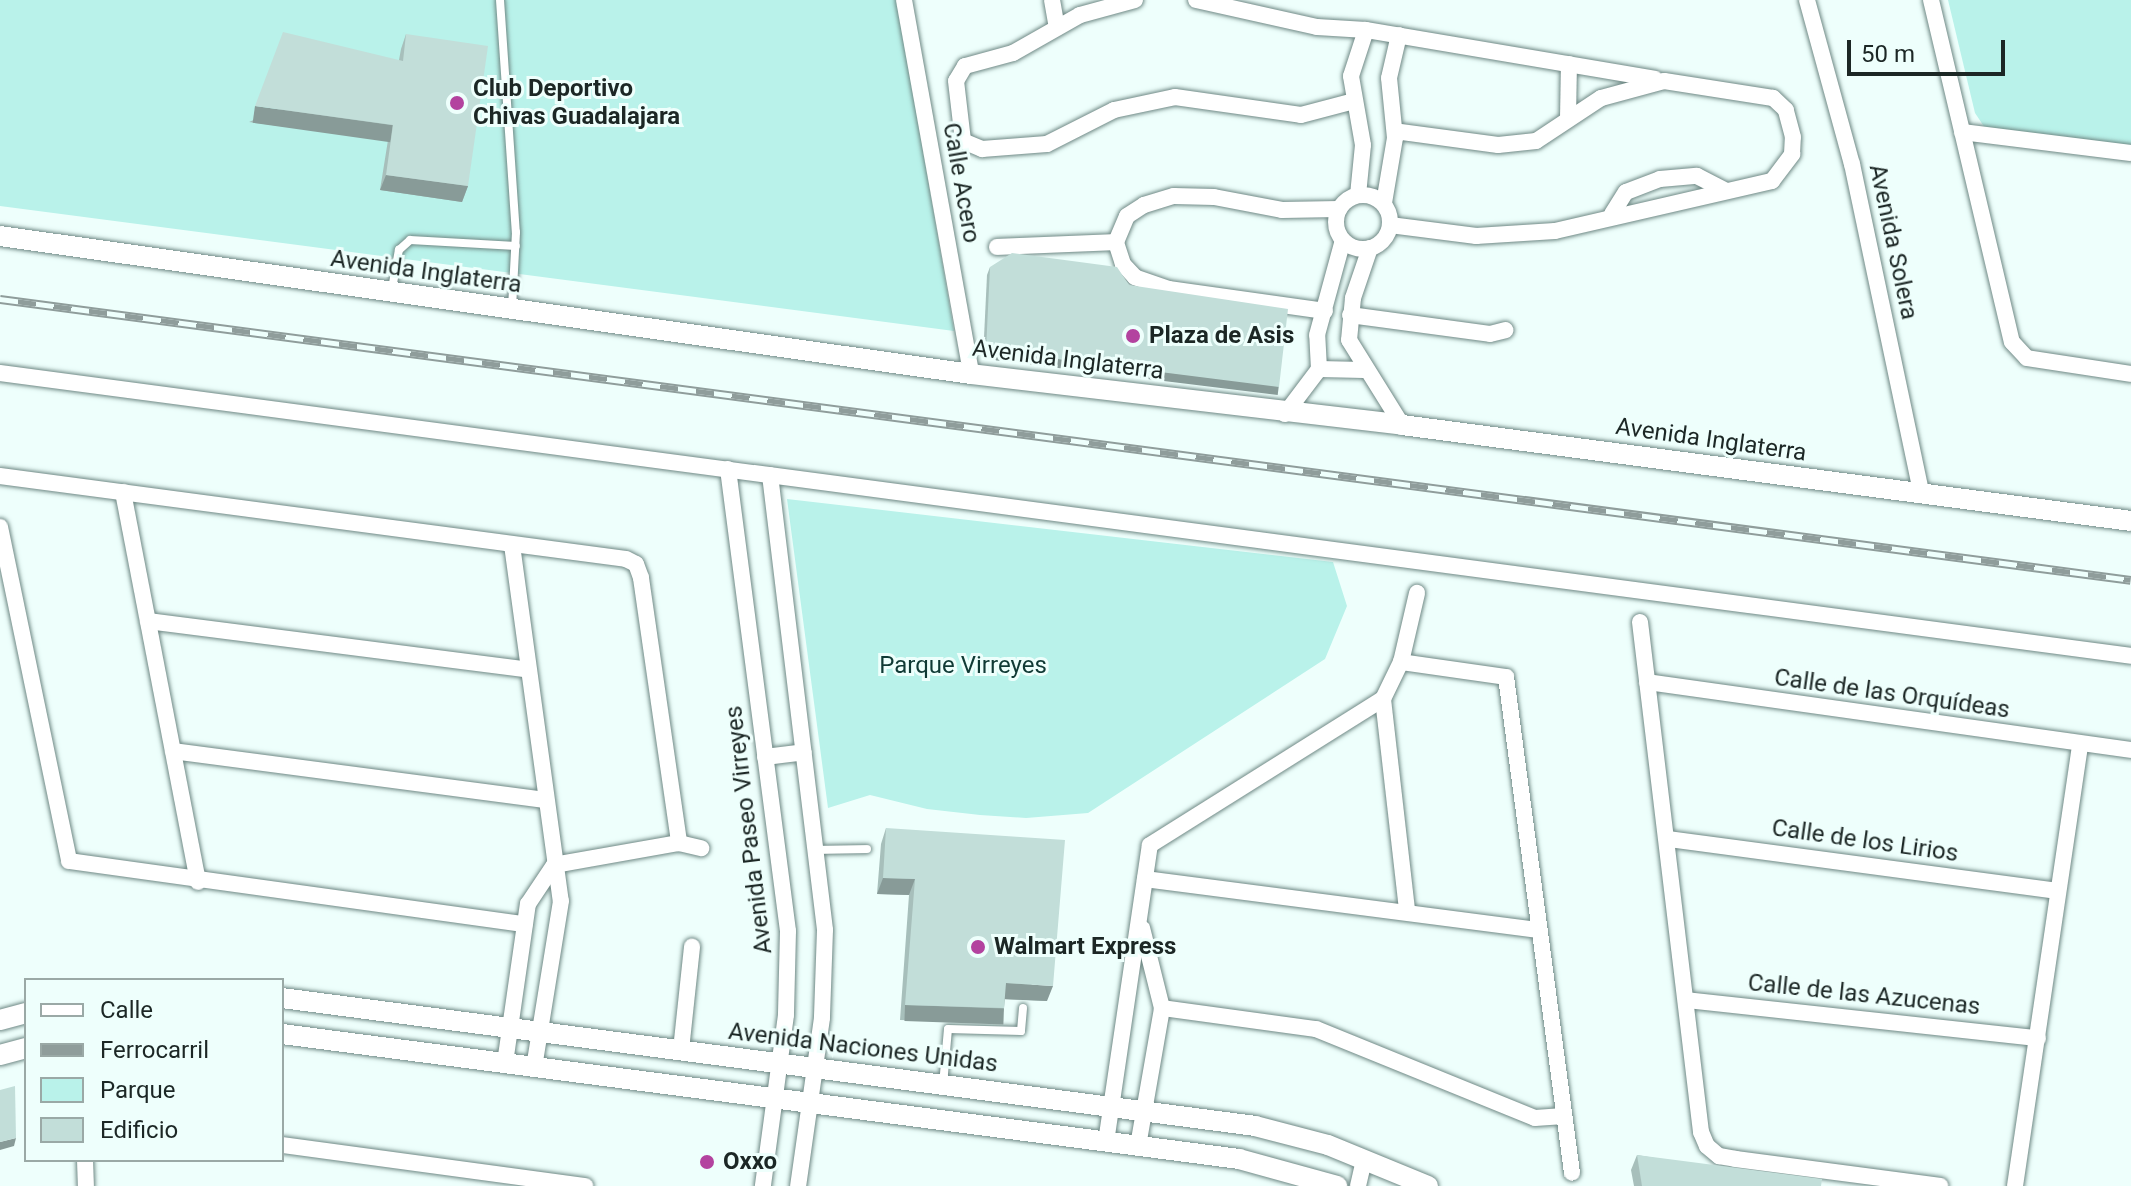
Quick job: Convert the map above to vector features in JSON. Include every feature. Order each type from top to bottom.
[{"type":"street","name":"Calle Acero","points":[[904,0],[971,374]]},
{"type":"street","points":[[1052,0],[1057,28]]},
{"type":"street","points":[[1135,0],[1080,15],[1013,53],[965,66],[956,81],[963,141],[982,149],[1047,144],[1114,110],[1175,97],[1301,115],[1354,101]]},
{"type":"street","points":[[1196,0],[1317,27],[1399,35],[1773,98],[1786,110],[1793,137],[1783,173],[1772,181],[1525,235],[1476,236],[1390,225]]},
{"type":"street","name":"Avenida Solera","points":[[1807,0],[1852,164],[1922,495]]},
{"type":"street","points":[[1931,0],[2012,342],[2027,358],[2131,374]]},
{"type":"street","points":[[1325,311],[1169,289],[1135,277],[1123,264],[1116,242],[1127,216],[1174,196],[1214,197],[1282,210],[1339,209],[1358,195],[1363,145],[1354,101],[1352,70],[1366,30]]},
{"type":"street","points":[[1399,35],[1389,78],[1395,131],[1384,203],[1390,225],[1379,243],[1370,248],[1350,315],[1349,340],[1364,370],[1402,425]]},
{"type":"street","points":[[1568,119],[1569,64]]},
{"type":"street","points":[[1395,131],[1498,145],[1536,141],[1614,93],[1664,81]]},
{"type":"street","points":[[1962,132],[2131,153]]},
{"type":"street","points":[[1612,214],[1626,192],[1660,179],[1697,176],[1725,190]]},
{"type":"street","points":[[1358,195],[1384,203]]},
{"type":"street","points":[[1339,209],[1337,230],[1343,240],[1370,248]]},
{"type":"street","name":"Avenida Inglaterra","points":[[0,236],[971,374],[1285,414],[1402,425],[2131,521]]},
{"type":"street","points":[[1285,414],[1319,369],[1317,335],[1343,240]]},
{"type":"street","points":[[997,247],[1116,242]]},
{"type":"street","points":[[1350,315],[1490,334],[1506,330]]},
{"type":"street","points":[[1319,369],[1364,370]]},
{"type":"street","points":[[0,373],[2131,656]]},
{"type":"street","name":"Avenida Paseo Virreyes","points":[[728,469],[788,931],[779,1063],[763,1186]]},
{"type":"street","points":[[770,475],[816,850],[826,971],[798,1186]]},
{"type":"street","points":[[0,476],[626,559],[636,564],[679,843]]},
{"type":"street","points":[[123,492],[198,882]]},
{"type":"street","points":[[0,527],[69,861],[198,882],[525,924]]},
{"type":"street","points":[[512,545],[561,901],[534,1067]]},
{"type":"street","points":[[1106,1142],[1150,845],[1383,699],[1401,662],[1417,593]]},
{"type":"street","points":[[148,621],[528,670]]},
{"type":"street","points":[[1640,622],[1701,1132],[1719,1156],[1830,1179],[1940,1186]]},
{"type":"street","points":[[1401,662],[1506,677],[1537,930],[1572,1173]]},
{"type":"street","name":"Calle de las Orquídeas","points":[[1647,682],[2080,746],[2131,750]]},
{"type":"street","points":[[1383,699],[1407,911]]},
{"type":"street","points":[[2015,1186],[2038,1038],[2056,891],[2080,746]]},
{"type":"street","points":[[173,751],[545,800]]},
{"type":"street","points":[[765,757],[804,752]]},
{"type":"street","name":"Calle de los Lirios","points":[[1668,839],[2056,891]]},
{"type":"street","points":[[505,1063],[528,904],[554,865],[679,843],[701,848]]},
{"type":"street","points":[[1145,879],[1537,930]]},
{"type":"street","points":[[1138,1146],[1162,1008],[1140,919]]},
{"type":"street","points":[[681,1050],[692,947]]},
{"type":"street","name":"Avenida Naciones Unidas","points":[[284,998],[1268,1129],[1364,1160],[1390,1178],[1428,1186]]},
{"type":"street","name":"Calle de las Azucenas","points":[[1686,1000],[2038,1038]]},
{"type":"street","points":[[1162,1008],[1316,1029],[1535,1118],[1564,1116]]},
{"type":"street","points":[[0,1020],[24,1014]]},
{"type":"street","points":[[284,1034],[1239,1159],[1337,1186]]},
{"type":"street","points":[[0,1055],[24,1049]]},
{"type":"street","points":[[284,1145],[585,1186]]},
{"type":"street","points":[[1358,1186],[1364,1160]]},
{"type":"street","points":[[85,1162],[86,1186]]},
{"type":"lane","points":[[500,0],[516,246],[512,310]]},
{"type":"lane","points":[[390,293],[399,250],[410,240],[516,246]]},
{"type":"lane","points":[[816,850],[867,849]]},
{"type":"lane","points":[[943,1085],[948,1029],[1021,1031],[1023,1008]]},
{"type":"green space","name":"Club Deportivo Chivas Guadalajara","points":[[0,0],[897,0],[954,331],[0,206]]},
{"type":"green space","points":[[1948,0],[2131,0],[2131,151],[1987,131],[1975,113]]},
{"type":"green space","name":"Parque Virreyes","points":[[787,499],[1333,562],[1347,606],[1325,659],[1088,813],[1026,818],[980,815],[927,809],[870,795],[828,808]]},
{"type":"building","points":[[283,32],[403,61],[406,34],[488,46],[468,186],[386,175],[393,125],[255,106]]},
{"type":"building","name":"Plaza de Asis","points":[[1012,253],[1117,267],[1129,285],[1288,309],[1279,387],[986,350],[990,267]]},
{"type":"building","name":"Walmart Express","points":[[886,828],[1065,840],[1053,986],[1006,983],[1004,1008],[905,1005],[915,879],[883,878]]},
{"type":"building","points":[[15,1086],[16,1138],[0,1142],[0,1090]]},
{"type":"building","points":[[1637,1155],[1822,1179],[1821,1186],[1642,1186]]},
{"type":"railway","points":[[0,299],[2131,580]]},
{"type":"place","name":"Club Deportivo Chivas Guadalajara","points":[[457,103]]},
{"type":"place","name":"Plaza de Asis","points":[[1133,336]]},
{"type":"place","name":"Walmart Express","points":[[978,947]]},
{"type":"place","name":"Oxxo","points":[[707,1162]]}]
